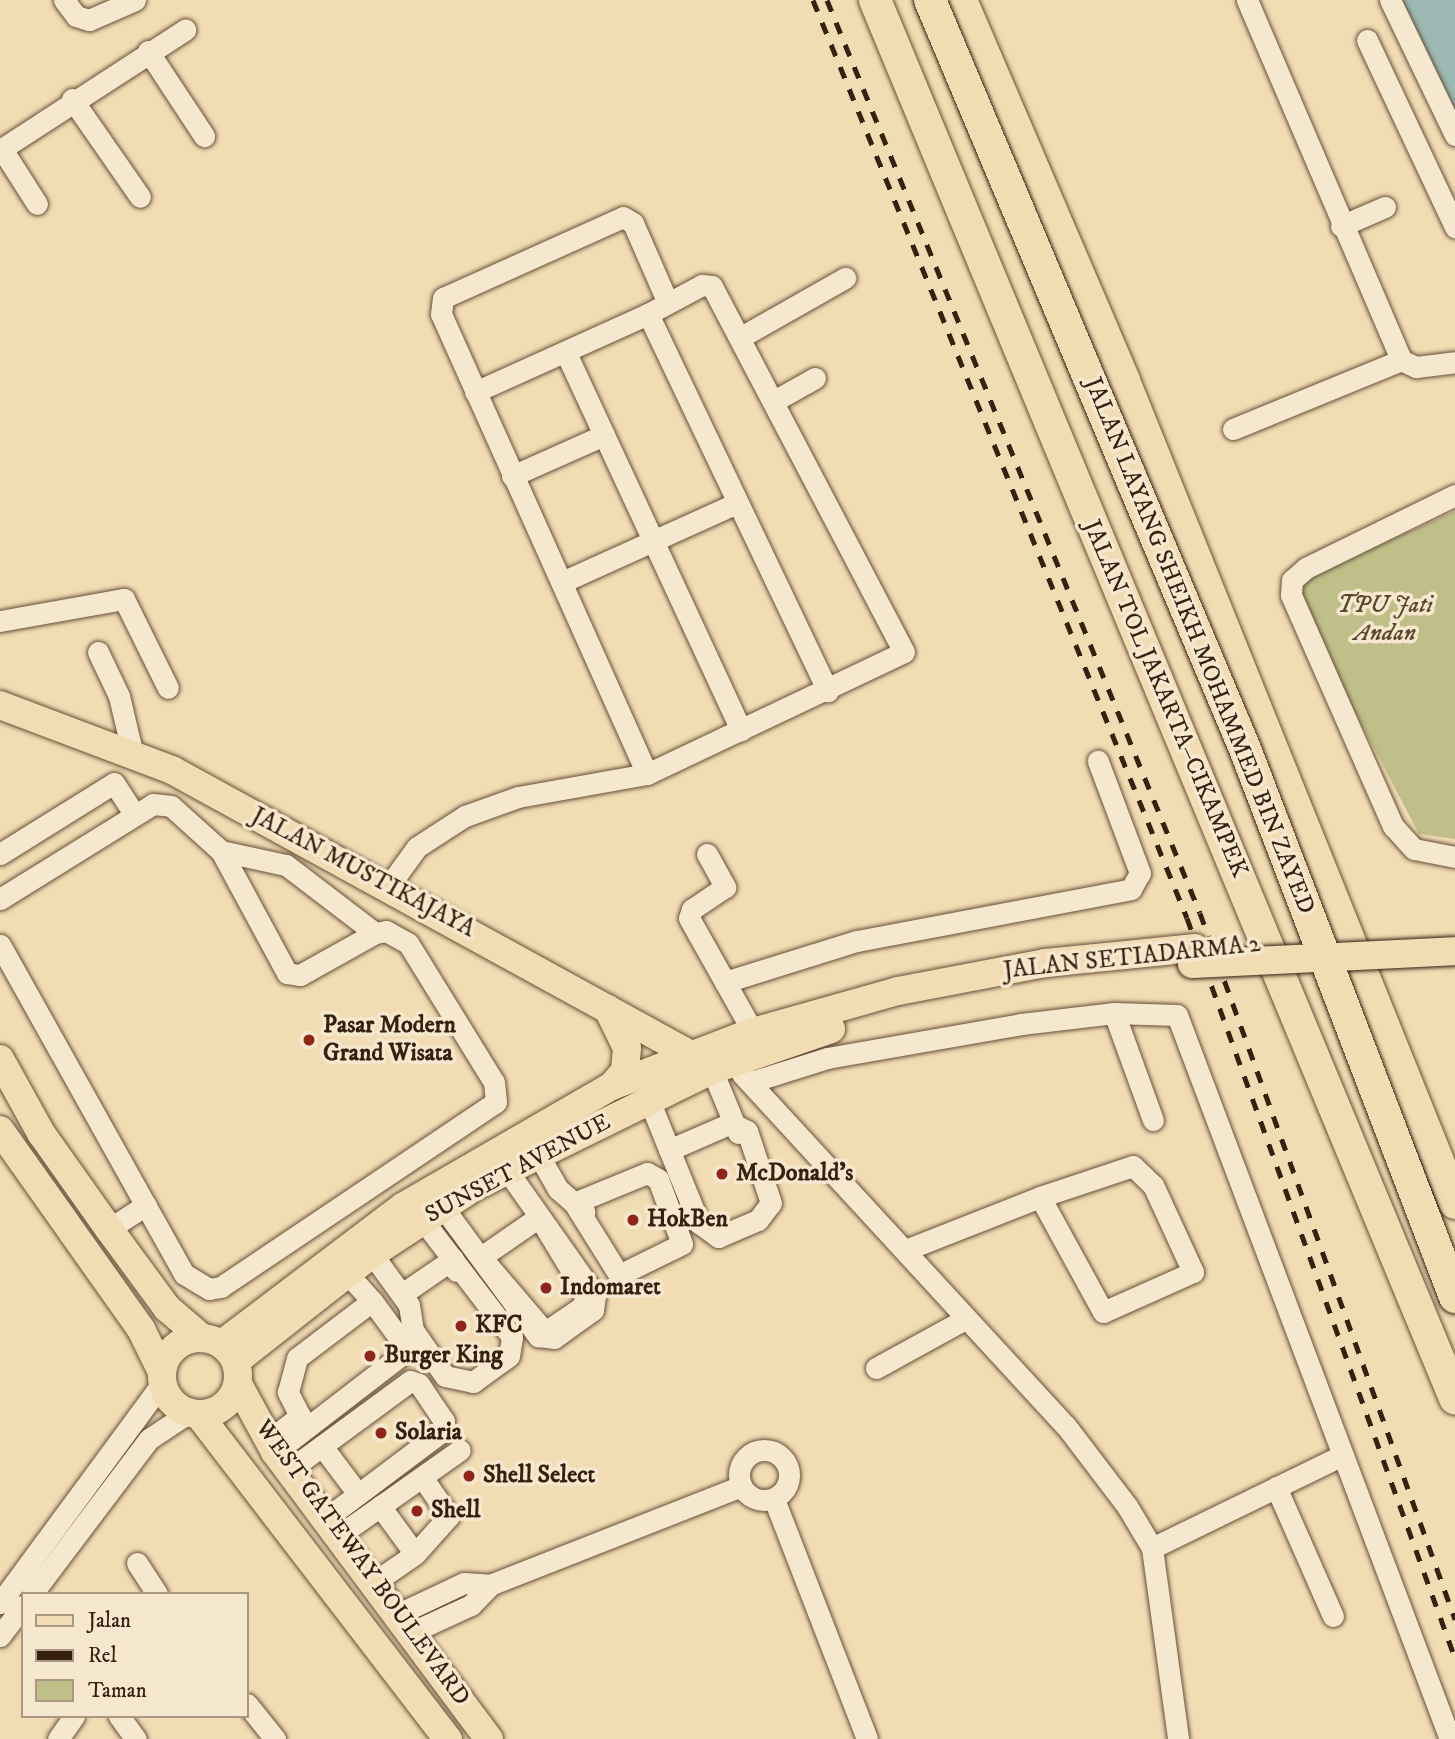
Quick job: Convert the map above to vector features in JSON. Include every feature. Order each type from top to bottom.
[{"type":"highway","points":[[866,0],[922,112]]},
{"type":"highway","name":"JALAN TOL JAKARTA–CIKAMPEK","points":[[876,0],[1455,1398]]},
{"type":"highway","name":"JALAN LAYANG SHEIKH MOHAMMED BIN ZAYED","points":[[930,0],[1245,749],[1455,1297]]},
{"type":"highway","name":"JALAN LAYANG SHEIKH MOHAMMED BIN ZAYED","points":[[951,0],[1227,656],[1455,1239]]},
{"type":"highway","points":[[961,0],[1124,381],[1455,1203]]},
{"type":"main road","name":"JALAN MUSTIKAJAYA","points":[[0,705],[132,751],[172,770],[608,1009],[712,1058]]},
{"type":"main road","name":"JALAN SETIADARMA 2","points":[[712,1058],[753,1032],[978,975],[1455,934]]},
{"type":"main road","name":"JALAN SETIADARMA 2","points":[[712,1058],[957,995],[1193,956],[1455,951]]},
{"type":"main road","points":[[608,1009],[627,1048],[625,1071],[612,1086]]},
{"type":"main road","name":"SUNSET AVENUE","points":[[224,1357],[404,1206],[612,1086],[712,1058]]},
{"type":"main road","name":"SUNSET AVENUE","points":[[224,1357],[432,1213],[506,1170],[649,1100],[712,1058]]},
{"type":"main road","name":"WEST GATEWAY BOULEVARD","points":[[0,1059],[41,1133],[108,1229],[167,1308],[224,1357],[278,1454],[489,1739]]},
{"type":"main road","points":[[41,1133],[7,1142],[141,1329],[171,1402],[193,1414],[228,1404],[224,1357],[171,1350],[162,1378]]},
{"type":"main road","points":[[141,1329],[159,1324],[167,1308]]},
{"type":"main road","name":"WEST GATEWAY BOULEVARD","points":[[193,1414],[379,1645],[448,1739]]},
{"type":"main road","points":[[379,1645],[404,1625]]},
{"type":"street","points":[[64,0],[76,16],[89,20],[135,0]]},
{"type":"street","points":[[1247,0],[1341,226],[1401,360],[1416,367],[1455,362]]},
{"type":"street","points":[[1390,0],[1455,135]]},
{"type":"street","points":[[37,204],[1,150],[72,99],[185,30]]},
{"type":"street","points":[[1367,40],[1455,227]]},
{"type":"street","points":[[148,51],[204,136]]},
{"type":"street","points":[[72,99],[140,197]]},
{"type":"street","points":[[1341,226],[1385,207]]},
{"type":"street","points":[[647,774],[441,314],[449,293],[623,217],[633,223],[668,303]]},
{"type":"street","points":[[741,337],[845,278]]},
{"type":"street","points":[[388,887],[418,847],[465,816],[518,797],[647,774],[897,660],[903,647],[712,286],[668,303],[566,353],[475,392]]},
{"type":"street","points":[[648,314],[735,504],[828,691]]},
{"type":"street","points":[[566,353],[741,730]]},
{"type":"street","points":[[1233,429],[1401,360]]},
{"type":"street","points":[[774,401],[815,378]]},
{"type":"street","points":[[512,477],[604,435]]},
{"type":"street","points":[[1455,495],[1306,568],[1292,580],[1291,596],[1393,826],[1414,849],[1455,858]]},
{"type":"street","points":[[562,582],[735,504]]},
{"type":"street","points":[[0,621],[124,599],[168,688]]},
{"type":"street","points":[[98,652],[120,696],[132,751]]},
{"type":"street","points":[[725,982],[857,941],[1131,889],[1140,873],[1098,761]]},
{"type":"street","points":[[172,770],[177,811]]},
{"type":"street","points":[[0,854],[114,783],[135,815]]},
{"type":"street","points":[[0,899],[135,815],[160,803],[177,811],[221,851],[287,973],[300,975],[375,933],[397,934]]},
{"type":"street","points":[[221,851],[286,865],[375,933]]},
{"type":"street","points":[[706,854],[725,887],[692,909],[689,918],[753,1032]]},
{"type":"street","points":[[397,934],[415,901]]},
{"type":"street","points":[[0,945],[184,1274],[209,1289],[221,1287],[490,1112],[498,1093],[494,1082],[397,934]]},
{"type":"street","points":[[751,1082],[854,1053],[1114,1013],[1168,1012],[1181,1021],[1450,1739]]},
{"type":"street","points":[[1114,1013],[1153,1121]]},
{"type":"street","points":[[712,1058],[751,1082],[908,1249],[965,1319],[1092,1455],[1152,1548],[1178,1739]]},
{"type":"street","points":[[712,1058],[730,1123]]},
{"type":"street","points":[[649,1100],[669,1150],[699,1223],[725,1236],[758,1220],[772,1203],[747,1131],[730,1123],[669,1150]]},
{"type":"street","points":[[538,1154],[574,1203],[611,1270],[626,1275],[682,1244],[654,1174],[574,1203]]},
{"type":"street","points":[[908,1249],[1040,1197],[1137,1166],[1192,1259],[1193,1272],[1102,1312],[1040,1197]]},
{"type":"street","points":[[432,1213],[481,1257],[538,1336],[554,1338],[596,1303],[506,1170]]},
{"type":"street","points":[[108,1229],[146,1205]]},
{"type":"street","points":[[372,1254],[405,1299],[413,1330],[453,1382],[473,1381],[509,1356],[512,1337],[453,1259],[432,1213]]},
{"type":"street","points":[[481,1257],[539,1217]]},
{"type":"street","points":[[405,1299],[453,1259]]},
{"type":"street","points":[[278,1454],[408,1350],[342,1276]]},
{"type":"street","points":[[278,1454],[300,1416],[288,1392],[297,1358],[366,1305]]},
{"type":"street","points":[[876,1368],[965,1319]]},
{"type":"street","points":[[0,1603],[162,1378]]},
{"type":"street","points":[[278,1454],[322,1446],[410,1381],[419,1384],[445,1427],[358,1494],[332,1527]]},
{"type":"street","points":[[34,1592],[149,1439],[193,1414]]},
{"type":"street","points":[[322,1446],[358,1494]]},
{"type":"street","points":[[332,1527],[380,1506],[460,1450]]},
{"type":"street","points":[[774,1452],[790,1475],[774,1499],[761,1501],[741,1486],[746,1457],[774,1452]]},
{"type":"street","points":[[1152,1548],[1343,1455]]},
{"type":"street","points":[[373,1583],[415,1553],[449,1516],[422,1476]]},
{"type":"street","points":[[404,1625],[464,1583],[490,1585],[741,1486]]},
{"type":"street","points":[[1276,1487],[1333,1616]]},
{"type":"street","points":[[774,1499],[867,1739]]},
{"type":"street","points":[[380,1506],[415,1553]]},
{"type":"street","points":[[136,1563],[156,1592]]},
{"type":"street","points":[[0,1636],[21,1609]]},
{"type":"street","points":[[248,1705],[275,1739]]},
{"type":"street","points":[[58,1739],[73,1718]]},
{"type":"street","points":[[120,1718],[136,1739]]},
{"type":"green space","name":"TPU Jati Andan","points":[[1455,511],[1455,839],[1419,834],[1289,586]]},
{"type":"water","points":[[1402,0],[1455,0],[1455,116]]},
{"type":"railway","points":[[813,0],[1187,918],[1455,1658]]},
{"type":"railway","points":[[827,0],[1200,913],[1455,1619]]},
{"type":"place","name":"Pasar Modern Grand Wisata","points":[[309,1040]]},
{"type":"place","name":"McDonald's","points":[[722,1174]]},
{"type":"place","name":"HokBen","points":[[633,1220]]},
{"type":"place","name":"Indomaret","points":[[546,1288]]},
{"type":"place","name":"KFC","points":[[461,1326]]},
{"type":"place","name":"Burger King","points":[[370,1356]]},
{"type":"place","name":"Solaria","points":[[381,1433]]},
{"type":"place","name":"Shell Select","points":[[469,1476]]},
{"type":"place","name":"Shell","points":[[417,1511]]}]
